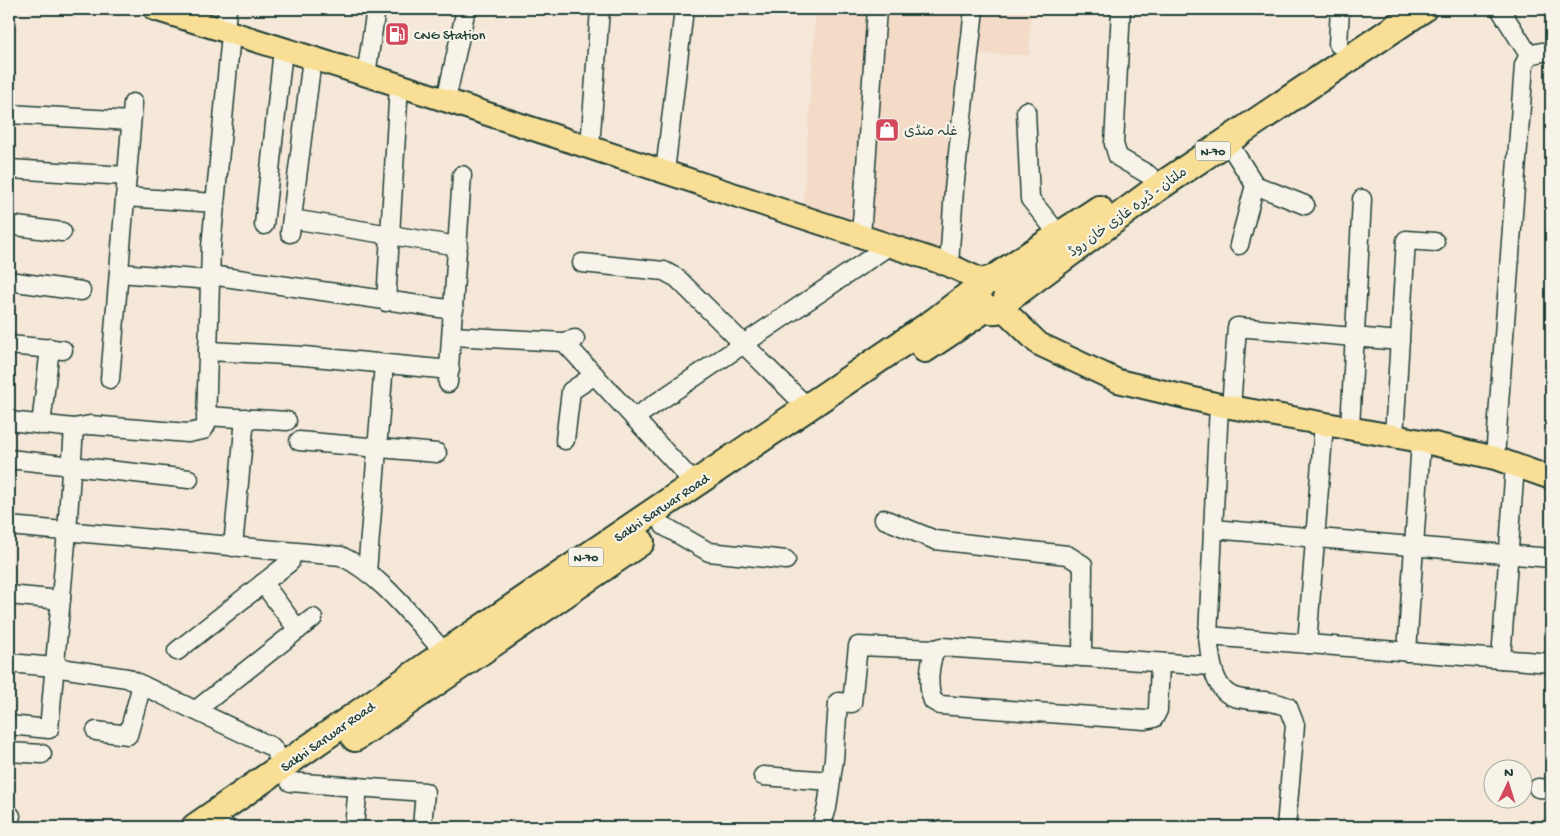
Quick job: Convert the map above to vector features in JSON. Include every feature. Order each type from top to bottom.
[{"type":"highway","name":"ملتان - ڈیرہ غازی خان روڈ","points":[[992,294],[1060,236],[1391,9]]},
{"type":"highway","name":"ملتان - ڈیرہ غازی خان روڈ","points":[[992,294],[1156,189],[1423,9]]},
{"type":"highway","name":"Sakhi Sarwar Road","points":[[224,827],[288,774],[444,653],[808,408],[992,294]]},
{"type":"highway","name":"Sakhi Sarwar Road","points":[[195,827],[288,774],[664,526],[992,294]]},
{"type":"main road","points":[[156,9],[446,100],[949,264],[992,294],[1039,344],[1118,381],[1225,406],[1421,441],[1505,461],[1551,478]]},
{"type":"street","points":[[9,421],[74,428],[90,425],[188,433],[203,430],[206,425],[210,278],[228,33],[227,9]]},
{"type":"street","points":[[366,75],[376,9]]},
{"type":"street","points":[[446,100],[466,9]]},
{"type":"street","points":[[590,147],[600,9]]},
{"type":"street","points":[[665,172],[684,9]]},
{"type":"street","points":[[861,236],[877,9]]},
{"type":"street","points":[[949,264],[954,190],[974,9]]},
{"type":"street","points":[[1121,9],[1114,144],[1118,157],[1149,175]]},
{"type":"street","points":[[1338,44],[1340,9]]},
{"type":"street","points":[[1500,9],[1529,55]]},
{"type":"street","points":[[264,225],[283,50]]},
{"type":"street","points":[[1529,55],[1551,52]]},
{"type":"street","points":[[1501,659],[1508,554],[1505,461],[1524,65],[1529,55]]},
{"type":"street","points":[[312,59],[291,226],[390,234],[458,246]]},
{"type":"street","points":[[386,302],[399,85]]},
{"type":"street","points":[[110,379],[132,103]]},
{"type":"street","points":[[1026,111],[1030,199],[1060,236]]},
{"type":"street","points":[[9,114],[131,121]]},
{"type":"street","points":[[1227,141],[1255,185],[1305,205]]},
{"type":"street","points":[[9,169],[126,176]]},
{"type":"street","points":[[208,351],[304,356],[384,364],[449,377],[462,175]]},
{"type":"street","points":[[1239,245],[1255,185]]},
{"type":"street","points":[[125,197],[216,203]]},
{"type":"street","points":[[1350,428],[1362,199]]},
{"type":"street","points":[[9,225],[62,232]]},
{"type":"street","points":[[1394,436],[1406,240],[1435,242]]},
{"type":"street","points":[[634,418],[890,245]]},
{"type":"street","points":[[582,263],[664,271],[677,278],[808,408]]},
{"type":"street","points":[[119,273],[276,284],[386,302],[454,310]]},
{"type":"street","points":[[9,280],[81,291]]},
{"type":"street","points":[[1286,827],[1295,725],[1288,707],[1275,701],[1236,698],[1223,688],[1211,666],[1208,636],[1213,529],[1225,406],[1237,327],[1400,341]]},
{"type":"street","points":[[452,336],[570,340],[595,375],[695,484]]},
{"type":"street","points":[[9,345],[56,349],[41,425]]},
{"type":"street","points":[[367,572],[384,364]]},
{"type":"street","points":[[565,440],[572,391],[595,375]]},
{"type":"street","points":[[206,416],[287,422]]},
{"type":"street","points":[[233,546],[245,418]]},
{"type":"street","points":[[1307,644],[1324,423]]},
{"type":"street","points":[[9,725],[49,729],[67,532],[74,428]]},
{"type":"street","points":[[299,441],[437,453]]},
{"type":"street","points":[[1407,652],[1421,441]]},
{"type":"street","points":[[9,459],[132,471],[188,479]]},
{"type":"street","points":[[884,519],[935,540],[1067,555],[1083,565],[1082,657]]},
{"type":"street","points":[[9,526],[341,556],[357,564],[367,572],[444,653]]},
{"type":"street","points":[[664,526],[709,552],[786,560]]},
{"type":"street","points":[[1213,529],[1551,558]]},
{"type":"street","points":[[177,651],[290,562],[290,552]]},
{"type":"street","points":[[263,584],[298,630]]},
{"type":"street","points":[[9,595],[60,600]]},
{"type":"street","points":[[196,710],[313,618]]},
{"type":"street","points":[[1208,636],[1551,663]]},
{"type":"street","points":[[821,827],[827,808],[831,780],[838,702],[852,703],[858,646],[936,649],[942,647],[1211,666]]},
{"type":"street","points":[[936,649],[933,655],[930,693],[933,701],[940,705],[1144,720],[1154,718],[1158,710],[1160,663]]},
{"type":"street","points":[[9,663],[54,667],[127,678],[272,747],[288,774],[358,787],[425,792],[422,827]]},
{"type":"street","points":[[96,731],[128,735],[142,685]]},
{"type":"street","points":[[9,752],[42,754]]},
{"type":"street","points":[[764,776],[831,780]]},
{"type":"street","points":[[354,827],[358,787]]},
{"type":"shaded area","name":"غلہ منڈی","points":[[816,9],[1031,9],[1029,55],[972,54],[954,259],[803,205]]},
{"type":"place","name":"CNG Station","points":[[397,34]]},
{"type":"place","name":"غلہ منڈی","points":[[887,130]]}]
